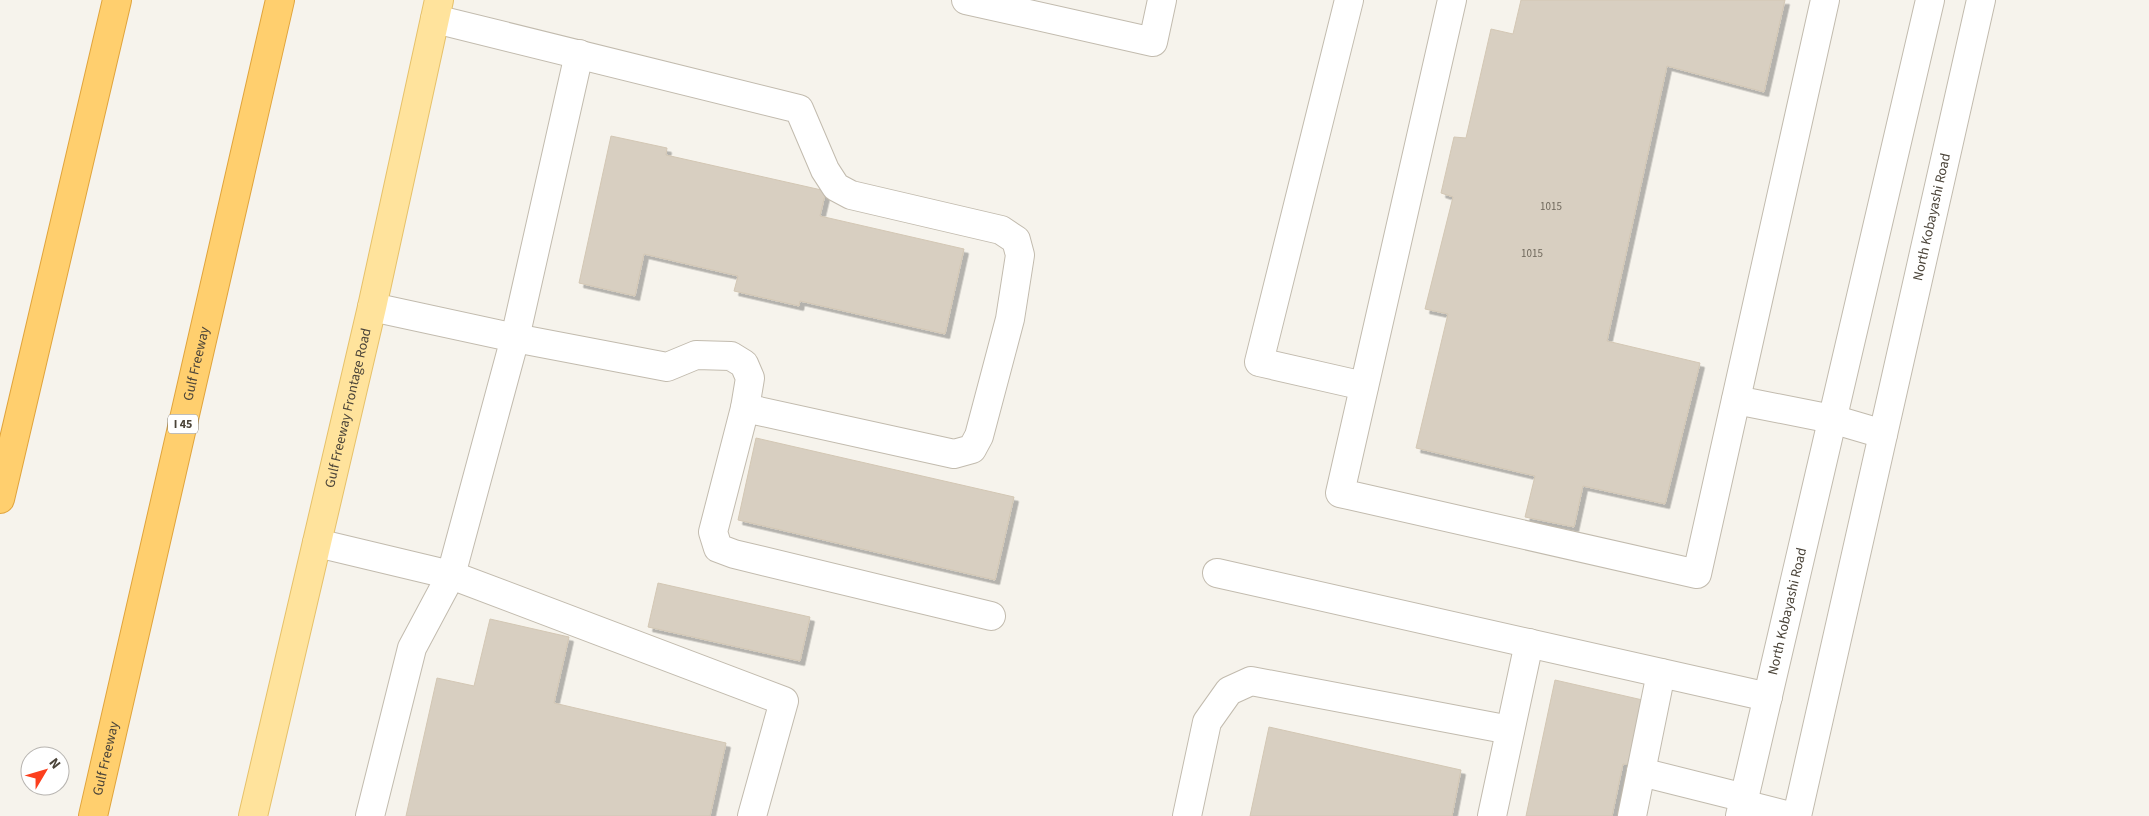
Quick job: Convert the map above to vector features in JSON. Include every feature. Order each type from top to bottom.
[{"type":"highway","points":[[0,499],[117,0]]},
{"type":"highway","name":"Gulf Freeway","points":[[94,816],[280,3]]},
{"type":"main road","name":"Gulf Freeway Frontage Road","points":[[253,816],[372,307],[437,9]]},
{"type":"street","points":[[966,0],[1057,10],[1153,42],[1162,0]]},
{"type":"street","points":[[1349,0],[1259,362],[1364,386]]},
{"type":"street","points":[[1452,0],[1340,493],[1697,574],[1825,0]]},
{"type":"street","name":"North Kobayashi Road","points":[[1743,806],[1930,0]]},
{"type":"street","name":"North Kobayashi Road","points":[[1797,816],[1981,0]]},
{"type":"street","points":[[437,9],[579,54],[799,109],[825,170],[836,187],[851,195],[1001,230],[1016,240],[1020,255],[1010,319],[978,436],[972,449],[954,454],[745,408]]},
{"type":"street","points":[[370,816],[412,648],[451,575],[515,338],[579,54]]},
{"type":"street","points":[[372,307],[515,338],[667,366],[696,355],[731,356],[744,364],[750,378],[745,408],[713,532],[718,548],[734,554],[991,616]]},
{"type":"street","points":[[1736,400],[1832,420],[1883,434]]},
{"type":"street","points":[[317,543],[451,575],[784,701],[752,816]]},
{"type":"street","points":[[1217,573],[1768,697]]},
{"type":"street","points":[[1492,816],[1528,643]]},
{"type":"street","points":[[1632,816],[1661,673]]},
{"type":"street","points":[[1187,816],[1207,722],[1229,691],[1251,681],[1510,730]]},
{"type":"street","points":[[1641,772],[1743,806],[1790,816]]},
{"type":"building","points":[[1521,0],[1785,0],[1764,92],[1667,66],[1607,341],[1700,363],[1665,504],[1583,486],[1574,527],[1525,517],[1535,476],[1416,448],[1448,314],[1425,309],[1453,197],[1441,193],[1454,137],[1466,138],[1491,29],[1513,34]]},
{"type":"building","points":[[611,136],[667,148],[666,155],[826,191],[820,216],[964,249],[945,334],[800,301],[799,306],[734,291],[738,276],[644,254],[635,296],[579,283]]},
{"type":"building","points":[[756,438],[1014,497],[995,580],[738,520]]},
{"type":"building","points":[[658,583],[810,617],[800,661],[648,627]]},
{"type":"building","points":[[490,619],[569,637],[554,703],[726,743],[710,816],[406,816],[437,678],[474,686]]},
{"type":"building","points":[[1555,680],[1647,701],[1633,765],[1623,764],[1612,816],[1526,816]]},
{"type":"building","points":[[1269,727],[1461,770],[1452,816],[1250,816]]}]
